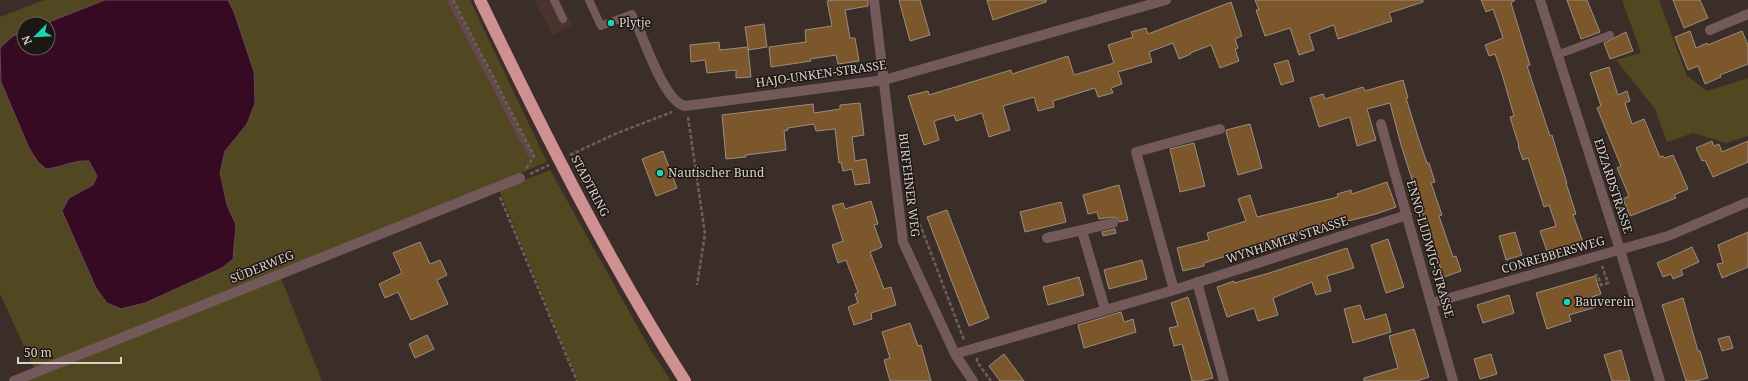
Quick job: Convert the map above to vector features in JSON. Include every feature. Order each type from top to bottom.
[{"type":"highway","name":"STADTRING","points":[[480,0],[580,199],[654,333],[685,381]]},
{"type":"street","name":"BURFEHNER WEG","points":[[874,0],[903,242],[955,354],[972,381]]},
{"type":"street","name":"HAJO-UNKEN-STRASSE","points":[[682,105],[884,80],[1149,2],[1166,0]]},
{"type":"street","name":"EDZARDSTRASSE","points":[[1540,0],[1620,250],[1660,381]]},
{"type":"street","points":[[1710,30],[1748,14]]},
{"type":"street","points":[[637,26],[667,91],[682,105]]},
{"type":"street","name":"ENNO-LUDWIG-STRASSE","points":[[1382,124],[1454,381]]},
{"type":"street","points":[[1174,290],[1136,152],[1220,129]]},
{"type":"street","name":"SÜDERWEG","points":[[14,381],[520,178]]},
{"type":"street","name":"CONREBBERSWEG","points":[[1432,303],[1668,236],[1748,202]]},
{"type":"street","name":"WYNHAMER STRASSE","points":[[955,354],[1174,290],[1407,215]]},
{"type":"street","points":[[1047,238],[1113,223]]},
{"type":"street","points":[[1082,231],[1105,309]]},
{"type":"street","points":[[1197,282],[1224,381]]},
{"type":"lane","points":[[554,0],[564,19]]},
{"type":"lane","points":[[590,0],[601,26],[632,14],[637,26]]},
{"type":"lane","points":[[1557,55],[1610,35]]},
{"type":"path","points":[[452,0],[534,156],[520,178]]},
{"type":"path","points":[[587,146],[671,112],[682,105],[689,120],[704,234],[697,285]]},
{"type":"path","points":[[496,187],[577,381]]},
{"type":"path","points":[[909,210],[921,227],[964,340],[977,347],[977,362],[991,381]]},
{"type":"path","points":[[1598,270],[1596,276],[1598,276],[1601,285],[1608,283],[1604,272]]},
{"type":"shaded area","points":[[44,0],[105,0],[56,19],[56,16],[16,16],[16,35],[0,48],[0,17]]},
{"type":"shaded area","points":[[105,0],[228,0],[234,12],[254,72],[255,103],[247,124],[225,151],[220,173],[227,205],[236,225],[233,259],[222,268],[145,303],[121,309],[107,303],[96,288],[62,211],[69,198],[93,185],[97,176],[89,161],[46,169],[38,162],[29,148],[1,82],[0,48],[13,36],[16,35],[16,56],[56,56],[56,19]]},
{"type":"shaded area","points":[[228,0],[470,0],[547,162],[392,228],[279,273],[322,381],[21,381],[36,372],[0,294],[0,80],[29,148],[38,162],[61,167],[75,161],[89,161],[97,176],[93,185],[69,198],[121,309],[145,303],[222,268],[233,259],[236,225],[227,205],[220,173],[225,151],[235,137],[234,12]]},
{"type":"shaded area","points":[[534,0],[559,0],[573,25],[553,35]]},
{"type":"shaded area","points":[[1622,0],[1659,0],[1687,76],[1707,91],[1748,78],[1748,136],[1726,143],[1693,133],[1667,142],[1655,109],[1616,60],[1641,53]]},
{"type":"shaded area","points":[[550,170],[650,349],[671,381],[578,381],[499,190]]},
{"type":"building","points":[[868,0],[868,6],[845,10],[850,38],[855,38],[859,61],[838,64],[836,55],[810,59],[811,61],[771,67],[769,47],[806,42],[805,30],[832,26],[827,1]]},
{"type":"building","points":[[899,0],[920,0],[930,35],[910,41]]},
{"type":"building","points":[[987,0],[1046,0],[1046,2],[993,20]]},
{"type":"building","points":[[1255,0],[1423,0],[1423,2],[1389,13],[1392,21],[1338,39],[1334,25],[1309,34],[1314,50],[1299,55],[1290,28],[1265,36],[1256,10],[1259,10]]},
{"type":"building","points":[[1481,0],[1515,0],[1511,3],[1530,65],[1527,66],[1550,136],[1552,135],[1576,214],[1573,215],[1584,245],[1549,257],[1540,231],[1556,226],[1549,205],[1544,207],[1528,158],[1523,160],[1518,146],[1510,117],[1514,116],[1502,74],[1495,54],[1489,56],[1485,45],[1503,38],[1493,9],[1486,12]]},
{"type":"building","points":[[1567,0],[1587,0],[1600,32],[1581,39]]},
{"type":"building","points":[[1673,0],[1700,0],[1708,18],[1684,28]]},
{"type":"building","points":[[1231,2],[1242,36],[1235,39],[1238,48],[1235,49],[1239,61],[1220,68],[1211,45],[1179,59],[1173,43],[1149,52],[1152,62],[1118,72],[1122,84],[1111,88],[1113,93],[1098,97],[1095,88],[1053,101],[1054,107],[1038,111],[1034,97],[1003,106],[1010,130],[989,137],[982,113],[956,121],[954,115],[934,121],[939,140],[924,145],[908,96],[928,91],[929,95],[1011,70],[1012,74],[1068,56],[1074,75],[1114,63],[1108,45],[1133,37],[1131,32],[1146,28],[1148,34]]},
{"type":"building","points":[[764,24],[767,47],[748,50],[751,77],[736,78],[736,70],[707,73],[705,60],[691,62],[690,45],[719,42],[720,50],[748,47],[745,27]]},
{"type":"building","points":[[1690,31],[1696,48],[1707,43],[1708,45],[1742,31],[1748,45],[1748,64],[1720,75],[1721,77],[1705,84],[1698,66],[1688,70],[1675,37]]},
{"type":"building","points":[[1626,32],[1633,51],[1610,59],[1604,43]]},
{"type":"building","points":[[1288,60],[1294,81],[1281,85],[1274,64]]},
{"type":"building","points":[[1609,67],[1618,95],[1627,91],[1630,101],[1625,103],[1632,124],[1644,119],[1660,157],[1663,156],[1664,158],[1673,155],[1688,189],[1674,195],[1676,198],[1630,216],[1623,199],[1629,196],[1617,168],[1621,166],[1597,108],[1601,106],[1590,73]]},
{"type":"building","points":[[1403,80],[1408,98],[1406,98],[1419,140],[1435,182],[1431,183],[1442,215],[1439,216],[1453,257],[1456,256],[1461,271],[1444,277],[1429,237],[1430,236],[1401,145],[1390,103],[1367,109],[1376,140],[1357,146],[1350,117],[1319,127],[1310,98],[1323,94],[1325,99],[1363,87],[1365,91]]},
{"type":"building","points":[[860,103],[864,135],[852,137],[855,161],[866,159],[870,183],[855,185],[852,169],[843,171],[841,162],[839,163],[835,129],[816,131],[814,124],[788,128],[788,130],[784,131],[786,150],[726,159],[722,115],[813,104],[814,113],[840,109],[840,105]]},
{"type":"building","points":[[1250,124],[1262,168],[1238,175],[1226,130]]},
{"type":"building","points":[[1712,141],[1714,146],[1719,144],[1722,152],[1748,141],[1748,162],[1713,177],[1705,160],[1702,161],[1696,148]]},
{"type":"building","points":[[1194,143],[1205,186],[1180,192],[1170,149]]},
{"type":"building","name":"Nautischer Bund","points":[[663,151],[677,188],[656,196],[642,159]]},
{"type":"building","points":[[1387,182],[1396,207],[1376,214],[1267,243],[1204,263],[1204,266],[1183,271],[1177,248],[1209,240],[1207,233],[1246,221],[1238,199],[1250,195],[1257,217],[1338,197],[1337,194],[1351,190],[1352,194]]},
{"type":"building","points":[[1119,185],[1128,220],[1119,222],[1117,218],[1112,217],[1099,219],[1097,212],[1088,214],[1083,195]]},
{"type":"building","points":[[871,201],[878,224],[874,225],[882,247],[870,252],[884,289],[891,287],[896,305],[871,313],[872,319],[854,325],[848,307],[858,303],[855,294],[858,292],[846,260],[838,263],[832,245],[843,241],[832,206],[843,203],[845,209]]},
{"type":"building","points":[[1061,202],[1066,222],[1025,232],[1020,212]]},
{"type":"building","points":[[947,210],[989,318],[969,326],[927,217]]},
{"type":"building","points":[[1115,229],[1116,233],[1103,236],[1102,232]]},
{"type":"building","points":[[1515,232],[1522,255],[1506,260],[1499,236]]},
{"type":"building","points":[[1748,232],[1748,267],[1722,278],[1717,264],[1723,263],[1718,245]]},
{"type":"building","points":[[1388,239],[1404,287],[1386,293],[1371,245]]},
{"type":"building","points":[[420,242],[430,264],[440,260],[447,275],[437,280],[448,304],[411,320],[398,292],[385,298],[379,284],[402,273],[393,253]]},
{"type":"building","points":[[1692,247],[1699,262],[1681,270],[1683,275],[1673,279],[1671,274],[1663,277],[1657,263]]},
{"type":"building","points":[[1347,248],[1354,268],[1327,276],[1331,291],[1316,295],[1312,282],[1273,298],[1278,315],[1258,321],[1254,308],[1227,317],[1217,287],[1234,281],[1234,283],[1266,274]]},
{"type":"building","points":[[1142,260],[1147,279],[1109,289],[1104,270]]},
{"type":"building","name":"Bauverein","points":[[1595,276],[1601,294],[1592,297],[1596,307],[1569,315],[1571,321],[1547,329],[1536,293]]},
{"type":"building","points":[[1079,277],[1084,295],[1048,305],[1043,287]]},
{"type":"building","points":[[1509,295],[1514,313],[1483,323],[1477,305]]},
{"type":"building","points":[[1188,297],[1213,378],[1200,381],[1192,381],[1182,344],[1174,346],[1169,328],[1178,326],[1171,303]]},
{"type":"building","points":[[1683,298],[1698,351],[1700,351],[1708,378],[1696,381],[1686,381],[1662,305]]},
{"type":"building","points":[[1360,305],[1365,320],[1386,314],[1391,332],[1353,343],[1344,309]]},
{"type":"building","points":[[1121,312],[1124,322],[1133,319],[1136,332],[1084,348],[1078,325]]},
{"type":"building","points":[[910,323],[918,346],[921,345],[931,381],[890,381],[884,360],[890,358],[882,332]]},
{"type":"building","points":[[1414,329],[1429,377],[1417,381],[1364,381],[1364,378],[1398,368],[1389,336]]},
{"type":"building","points":[[427,335],[434,349],[415,358],[409,344]]},
{"type":"building","points":[[1729,336],[1733,348],[1722,351],[1718,339]]},
{"type":"building","points":[[1621,350],[1630,381],[1612,381],[1604,355]]},
{"type":"building","points":[[1004,354],[1024,381],[1000,381],[989,366]]},
{"type":"building","points":[[1491,354],[1497,374],[1480,379],[1474,359]]},
{"type":"waterway","points":[[449,0],[530,155]]},
{"type":"place","name":"Plytje","points":[[611,23]]},
{"type":"place","name":"Nautischer Bund","points":[[660,173]]},
{"type":"place","name":"Bauverein","points":[[1567,302]]}]
